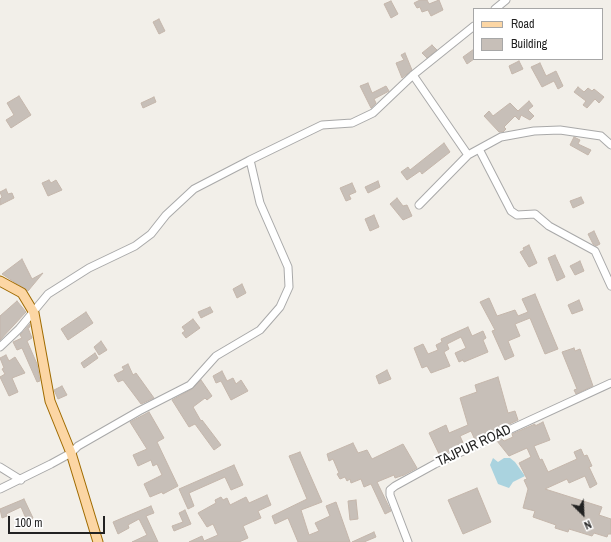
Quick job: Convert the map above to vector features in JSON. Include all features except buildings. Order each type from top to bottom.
[{"type":"main road","points":[[0,281],[22,293],[34,313],[50,401],[71,453],[98,542]]},
{"type":"street","points":[[496,8],[506,0]]},
{"type":"street","points":[[0,347],[34,313],[39,304],[48,294],[89,268],[135,246],[151,234],[166,215],[194,189],[322,125],[352,123],[367,116],[377,110],[413,75],[473,27]]},
{"type":"street","points":[[413,75],[468,155]]},
{"type":"street","points":[[418,205],[468,155],[501,137],[534,131],[560,130],[601,136],[611,145]]},
{"type":"street","points":[[479,149],[511,211],[517,214],[535,214],[549,226],[595,251],[611,286]]},
{"type":"street","points":[[0,489],[21,480],[71,453],[78,446],[190,385],[216,356],[260,330],[280,308],[289,287],[288,266],[260,203],[250,160]]},
{"type":"street","name":"TAJPUR ROAD","points":[[408,542],[389,492],[395,486],[434,464],[611,384]]},
{"type":"street","points":[[0,467],[21,480]]},
{"type":"water","points":[[493,458],[498,462],[504,458],[510,458],[515,462],[525,476],[513,482],[509,488],[498,484],[490,465]]}]
